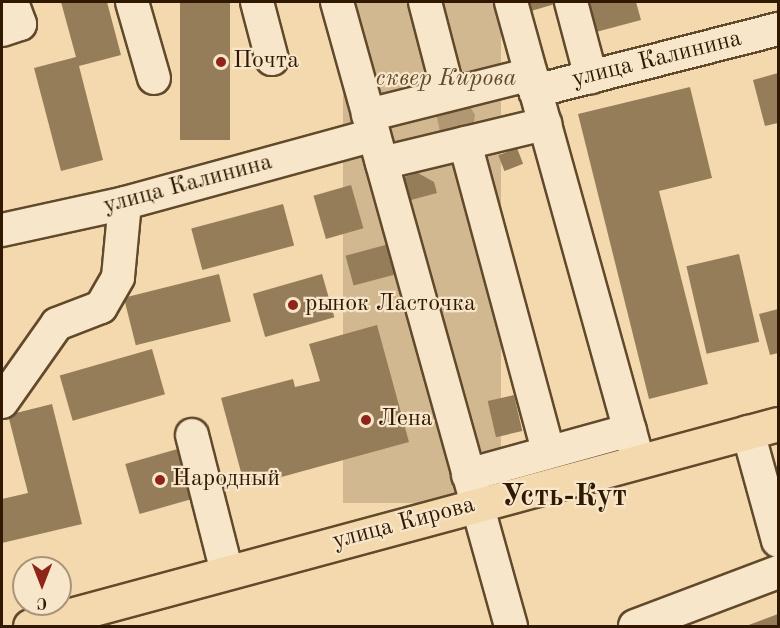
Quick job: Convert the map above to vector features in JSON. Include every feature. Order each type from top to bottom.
[{"type":"main road","name":"улица Кирова","points":[[30,627],[227,572],[472,490],[638,461],[778,424]]},
{"type":"street","points":[[2,30],[20,24],[12,2]]},
{"type":"street","points":[[132,2],[154,78]]},
{"type":"street","points":[[257,2],[272,60]]},
{"type":"street","points":[[337,2],[511,627]]},
{"type":"street","points":[[424,2],[449,94],[435,105],[431,123],[441,140],[465,143]]},
{"type":"street","points":[[511,2],[638,461]]},
{"type":"street","points":[[571,2],[591,77]]},
{"type":"street","name":"улица Калинина","points":[[2,230],[125,203],[374,138],[449,94],[591,77],[778,29]]},
{"type":"street","points":[[374,138],[465,143],[545,124]]},
{"type":"street","points":[[465,143],[548,452]]},
{"type":"street","points":[[2,402],[57,324],[101,307],[118,277],[125,203]]},
{"type":"street","points":[[472,490],[548,452],[630,430]]},
{"type":"street","points":[[748,432],[778,542]]},
{"type":"street","points":[[192,435],[227,572]]},
{"type":"street","points":[[634,627],[778,572]]},
{"type":"green space","name":"сквер Кирова","points":[[343,2],[501,2],[501,503],[343,503]]},
{"type":"shaded area","points":[[468,103],[475,115],[473,128],[445,136],[440,132],[436,113]]},
{"type":"building","points":[[61,2],[107,2],[121,55],[79,66],[103,160],[61,171],[34,68],[76,57]]},
{"type":"building","name":"Почта","points":[[180,2],[230,2],[230,140],[180,140]]},
{"type":"building","points":[[521,2],[562,2],[524,13]]},
{"type":"building","points":[[588,2],[636,2],[641,20],[596,32]]},
{"type":"building","points":[[778,73],[778,123],[765,126],[753,80]]},
{"type":"building","points":[[690,87],[712,178],[659,191],[708,384],[649,399],[578,114]]},
{"type":"building","points":[[517,148],[523,164],[504,171],[498,155]]},
{"type":"building","points":[[418,173],[434,182],[437,193],[411,200],[404,177]]},
{"type":"building","points":[[351,185],[363,228],[326,239],[314,196]]},
{"type":"building","points":[[283,204],[294,246],[202,270],[191,229]]},
{"type":"building","points":[[389,244],[397,274],[354,286],[346,256]]},
{"type":"building","points":[[739,254],[759,342],[707,354],[686,266]]},
{"type":"building","points":[[219,274],[231,322],[136,345],[124,298]]},
{"type":"building","name":"рынок Ласточка","points":[[322,274],[334,317],[265,337],[253,294]]},
{"type":"building","points":[[778,309],[778,353],[770,355],[759,314]]},
{"type":"building","points":[[377,325],[409,442],[245,487],[221,398],[293,379],[295,387],[320,381],[309,344]]},
{"type":"building","points":[[152,349],[165,394],[73,421],[60,375]]},
{"type":"building","points":[[514,395],[522,431],[496,437],[488,401]]},
{"type":"building","points":[[52,404],[82,524],[2,543],[2,499],[28,493],[8,415]]},
{"type":"building","name":"Народный","points":[[181,448],[195,498],[140,514],[125,464]]},
{"type":"building","points":[[778,614],[778,626],[746,626]]},
{"type":"place","name":"Почта","points":[[221,62]]},
{"type":"place","name":"рынок Ласточка","points":[[293,305]]},
{"type":"place","name":"Лена","points":[[366,420]]},
{"type":"place","name":"Народный","points":[[160,480]]},
{"type":"district","name":"Усть-Кут","points":[[564,497]]}]
